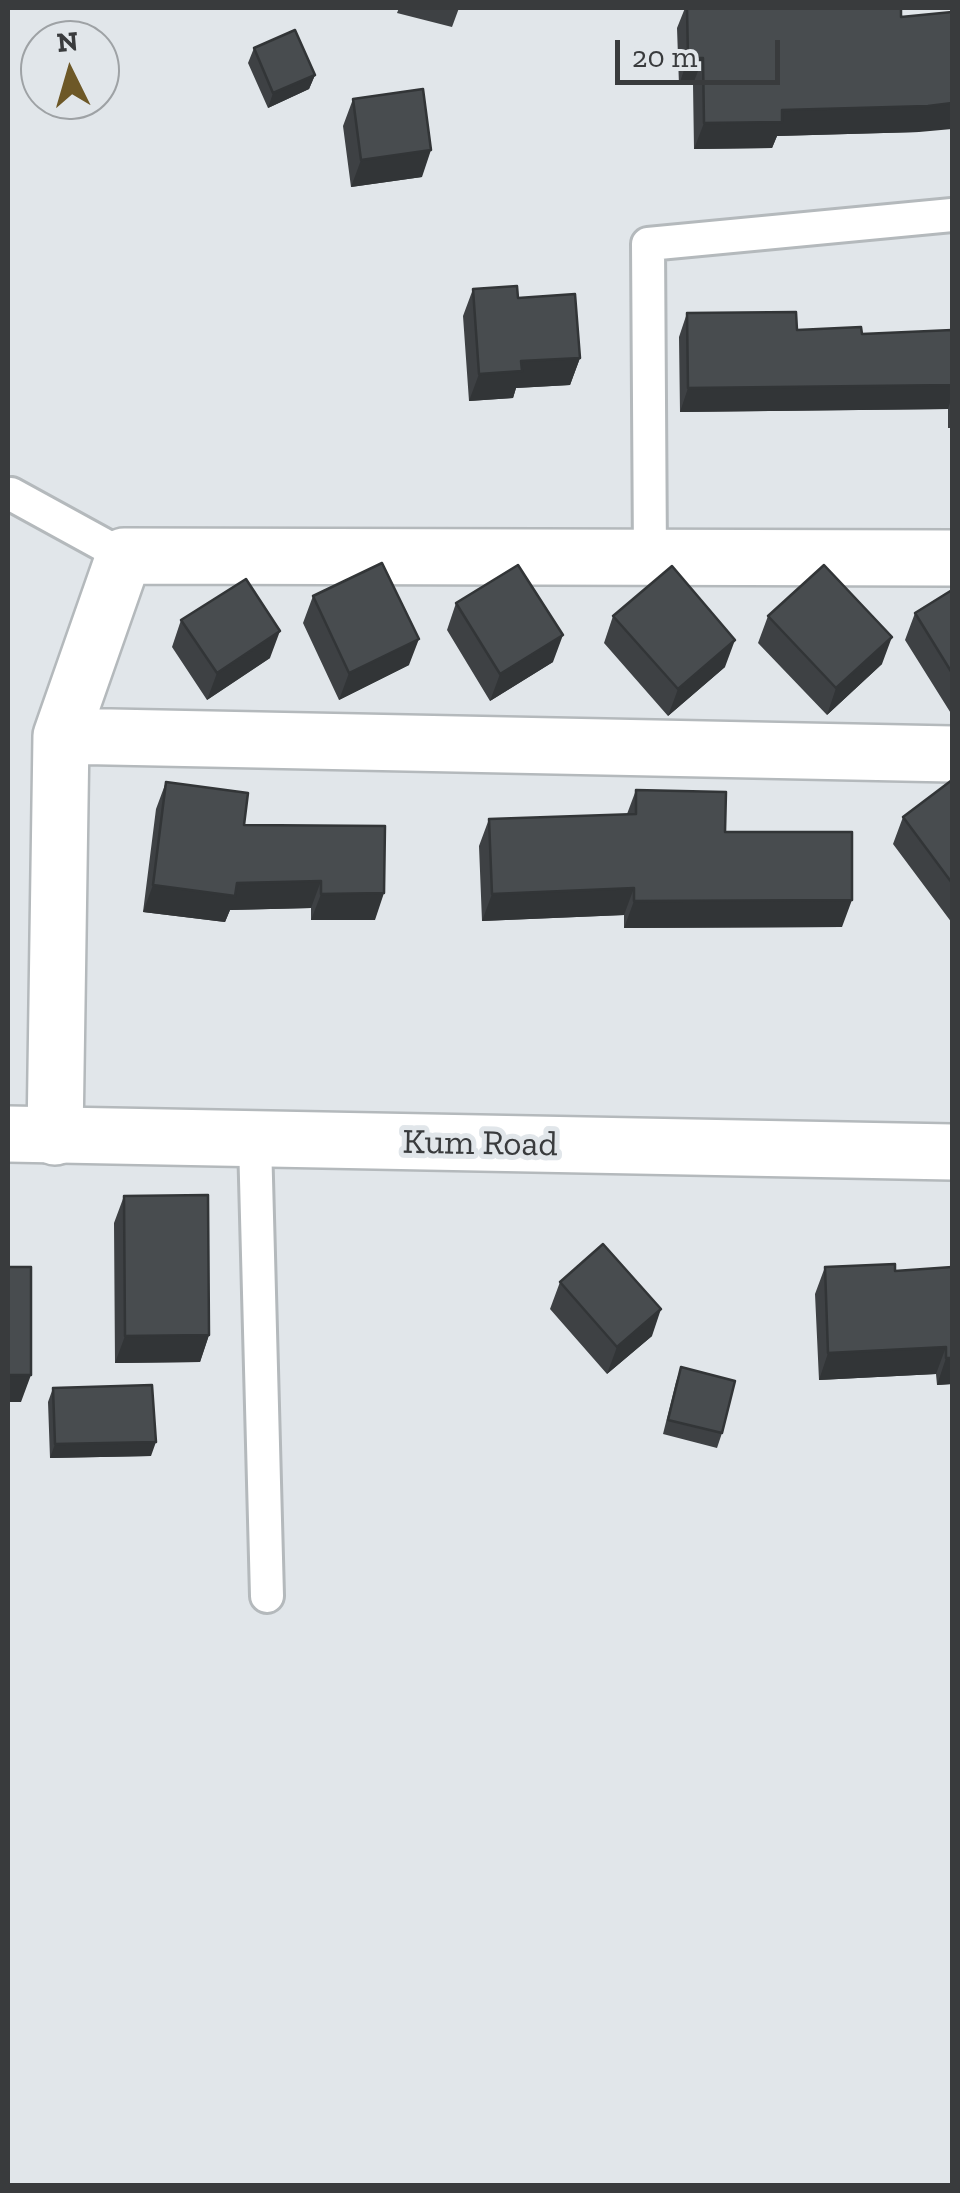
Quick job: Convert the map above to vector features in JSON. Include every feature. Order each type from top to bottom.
[{"type":"street","points":[[31,1135],[61,736],[124,556],[952,558]]},
{"type":"street","points":[[61,736],[952,754]]},
{"type":"street","name":"Kum Road","points":[[31,1135],[952,1152]]},
{"type":"lane","points":[[650,557],[648,244],[952,215]]},
{"type":"lane","points":[[11,494],[124,556]]},
{"type":"lane","points":[[256,1140],[267,1596]]},
{"type":"building","points":[[687,8],[901,8],[901,17],[952,12],[952,103],[782,110],[782,122],[704,123],[703,58],[688,58]]},
{"type":"building","points":[[295,30],[315,75],[273,93],[254,48]]},
{"type":"building","points":[[423,89],[431,150],[361,160],[353,99]]},
{"type":"building","points":[[517,286],[518,298],[575,294],[580,358],[521,361],[522,371],[479,374],[473,289]]},
{"type":"building","points":[[796,312],[797,330],[861,327],[862,334],[952,330],[952,385],[688,388],[687,313]]},
{"type":"building","points":[[382,563],[419,639],[349,673],[313,596]]},
{"type":"building","points":[[518,565],[563,635],[500,674],[456,603]]},
{"type":"building","points":[[824,565],[892,637],[836,688],[768,616]]},
{"type":"building","points":[[672,566],[735,640],[678,689],[613,616]]},
{"type":"building","points":[[246,579],[280,631],[217,673],[181,620]]},
{"type":"building","points":[[952,590],[952,673],[915,613]]},
{"type":"building","points":[[952,780],[952,883],[903,817]]},
{"type":"building","points":[[166,782],[248,793],[244,825],[385,826],[384,893],[321,894],[321,881],[237,883],[235,896],[153,885]]},
{"type":"building","points":[[636,790],[726,792],[725,832],[852,832],[852,900],[634,901],[634,888],[492,894],[489,819],[636,814]]},
{"type":"building","points":[[208,1195],[209,1335],[125,1336],[124,1196]]},
{"type":"building","points":[[603,1244],[661,1309],[617,1347],[560,1282]]},
{"type":"building","points":[[895,1264],[895,1271],[952,1267],[952,1358],[946,1358],[946,1347],[828,1353],[825,1267]]},
{"type":"building","points":[[8,1267],[31,1267],[31,1375],[8,1375]]},
{"type":"building","points":[[681,1367],[735,1381],[722,1433],[668,1420]]},
{"type":"building","points":[[152,1385],[156,1442],[55,1444],[53,1388]]}]
